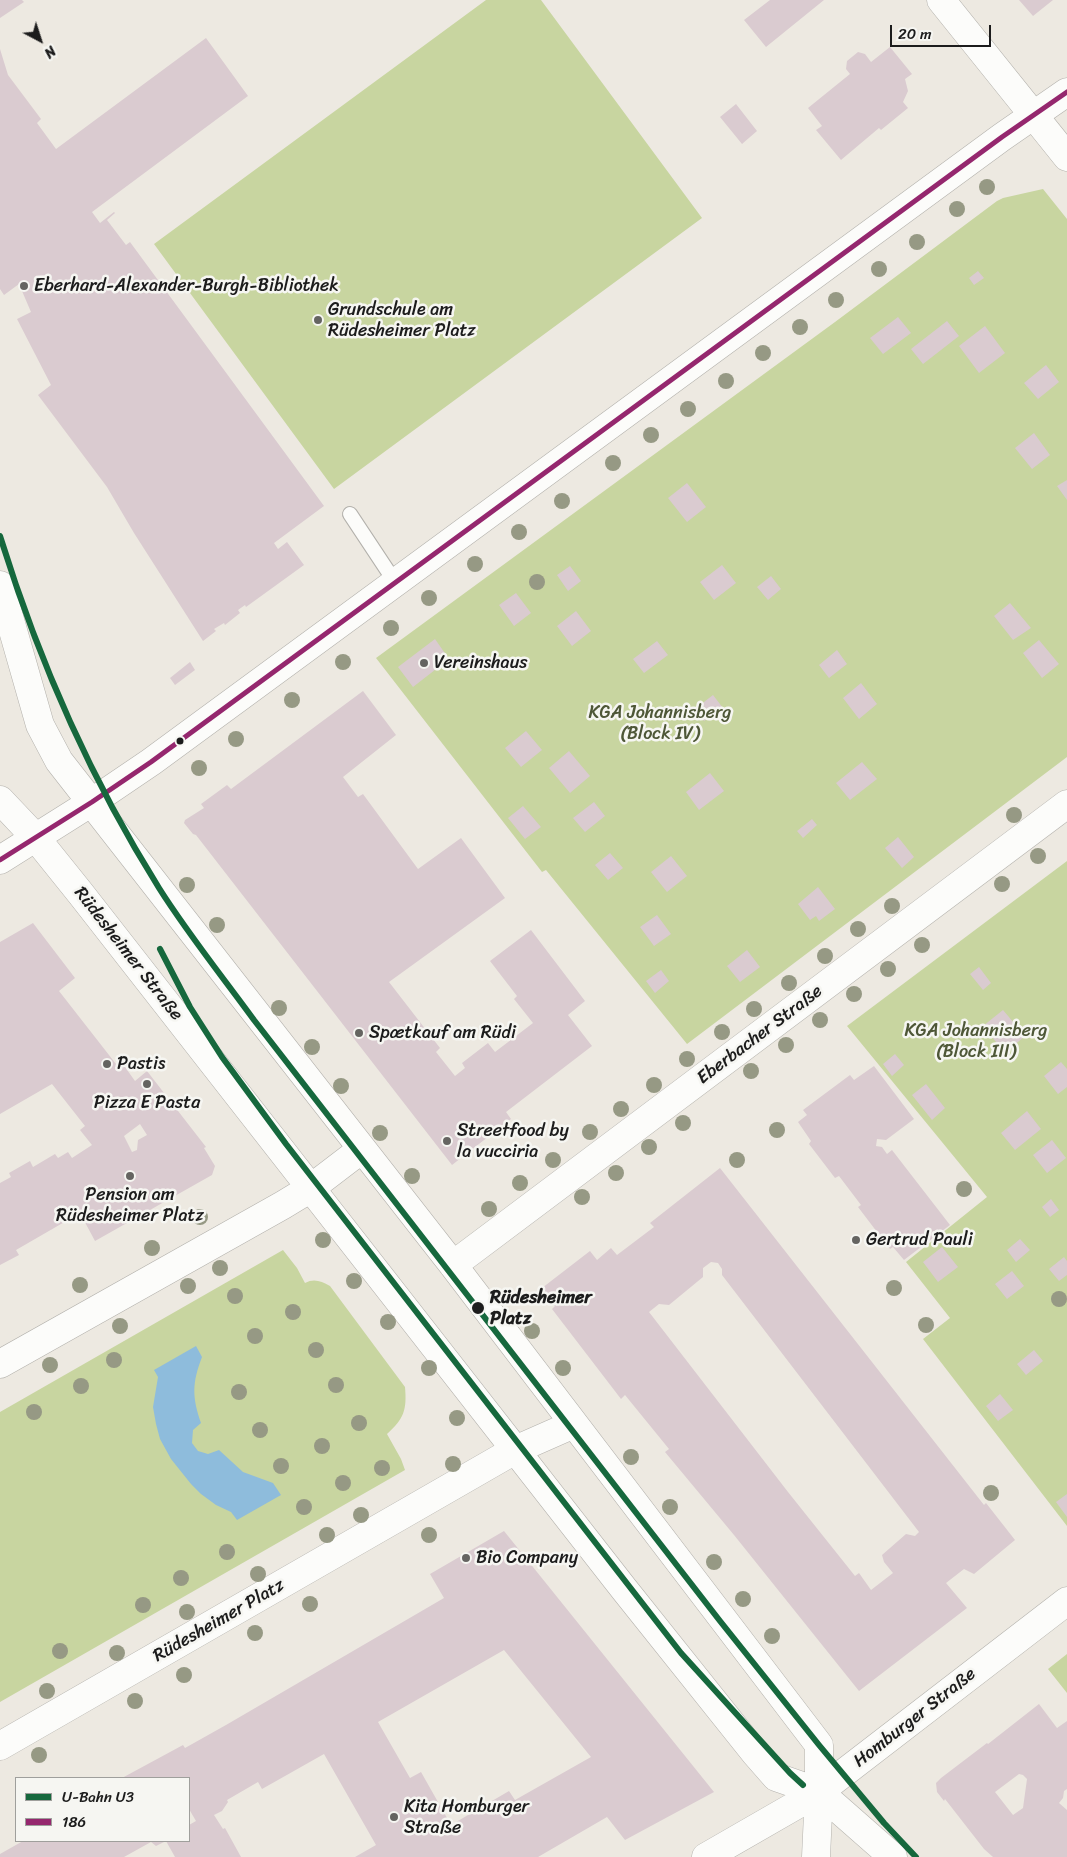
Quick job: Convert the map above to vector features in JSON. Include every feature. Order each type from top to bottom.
[{"type":"street","points":[[941,0],[1067,157]]},
{"type":"street","points":[[0,860],[151,762],[994,143],[1067,92]]},
{"type":"street","points":[[0,586],[40,725],[59,761],[453,1265],[819,1745],[816,1857]]},
{"type":"street","name":"Rüdesheimer Straße","points":[[0,800],[36,838],[624,1589],[776,1777],[819,1792]]},
{"type":"street","name":"Eberbacher Straße","points":[[453,1265],[1067,804]]},
{"type":"street","points":[[0,1364],[311,1188],[362,1148]]},
{"type":"street","points":[[515,1450],[574,1424]]},
{"type":"street","name":"Rüdesheimer Platz","points":[[0,1746],[515,1450]]},
{"type":"street","name":"Homburger Straße","points":[[706,1857],[819,1792],[1067,1601]]},
{"type":"street","points":[[819,1792],[893,1857]]},
{"type":"lane","points":[[350,514],[396,582]]},
{"type":"green space","points":[[486,0],[541,0],[702,218],[334,489],[154,244]]},
{"type":"green space","name":"KGA Johannisberg (Block IV)","points":[[1043,189],[1067,219],[1067,757],[687,1044],[546,870],[542,872],[376,658],[997,201]]},
{"type":"green space","name":"KGA Johannisberg (Block III)","points":[[1067,861],[1067,1526],[923,1339],[950,1318],[906,1262],[987,1197],[847,1026]]},
{"type":"green space","points":[[283,1250],[297,1268],[305,1283],[318,1281],[330,1286],[405,1387],[405,1408],[403,1414],[397,1424],[387,1434],[405,1470],[0,1702],[0,1412]]},
{"type":"green space","points":[[1067,1654],[1067,1693],[1048,1669]]},
{"type":"water","points":[[196,1346],[202,1357],[196,1375],[194,1390],[201,1423],[193,1430],[192,1443],[198,1451],[208,1454],[219,1450],[243,1472],[273,1483],[281,1495],[237,1520],[231,1512],[216,1505],[191,1484],[171,1459],[160,1439],[156,1424],[153,1407],[158,1377],[154,1370]]},
{"type":"building","points":[[0,0],[22,0],[24,2],[0,18]]},
{"type":"building","points":[[770,0],[824,0],[766,47],[744,20]]},
{"type":"building","points":[[1019,0],[1053,0],[1033,16]]},
{"type":"building","points":[[206,38],[248,96],[92,212],[100,223],[115,213],[107,220],[126,245],[130,242],[324,506],[274,543],[278,549],[287,542],[304,565],[246,607],[245,605],[238,610],[240,613],[225,625],[224,623],[214,629],[216,631],[203,641],[107,487],[38,395],[51,385],[17,319],[31,312],[19,284],[4,295],[0,289],[0,49],[8,75],[41,119],[37,123],[56,149]]},
{"type":"building","points":[[890,47],[912,74],[905,79],[908,91],[903,102],[908,108],[881,130],[879,128],[841,160],[816,130],[822,126],[808,108],[850,74],[846,69],[847,61],[858,52],[865,54],[871,62]]},
{"type":"building","points":[[736,104],[757,131],[742,144],[720,117]]},
{"type":"building","points":[[978,271],[984,278],[974,285],[969,278]]},
{"type":"building","points":[[898,317],[911,333],[883,354],[870,338]]},
{"type":"building","points":[[947,321],[959,336],[923,364],[911,349]]},
{"type":"building","points":[[985,326],[1005,353],[979,373],[959,346]]},
{"type":"building","points":[[1046,365],[1059,382],[1038,399],[1024,383]]},
{"type":"building","points":[[1034,433],[1050,455],[1032,469],[1015,448]]},
{"type":"building","points":[[1067,480],[1067,500],[1057,486]]},
{"type":"building","points":[[687,483],[706,507],[687,522],[668,498]]},
{"type":"building","points":[[722,565],[736,583],[714,600],[700,582]]},
{"type":"building","points":[[570,566],[581,581],[568,591],[557,575]]},
{"type":"building","points":[[771,576],[781,589],[768,600],[757,587]]},
{"type":"building","points":[[516,593],[531,613],[514,626],[499,605]]},
{"type":"building","points":[[1010,603],[1031,628],[1013,640],[994,616]]},
{"type":"building","points":[[576,611],[591,631],[572,646],[557,626]]},
{"type":"building","name":"Vereinshaus","points":[[435,639],[449,659],[413,687],[398,667]]},
{"type":"building","points":[[1039,640],[1059,664],[1042,678],[1023,653]]},
{"type":"building","points":[[657,641],[668,655],[644,673],[633,659]]},
{"type":"building","points":[[837,650],[847,664],[829,678],[819,665]]},
{"type":"building","points":[[190,662],[195,670],[175,685],[170,678]]},
{"type":"building","points":[[861,683],[877,704],[859,719],[843,698]]},
{"type":"building","points":[[363,691],[396,735],[343,777],[358,797],[363,794],[418,869],[461,838],[505,898],[389,982],[440,1048],[436,1052],[455,1076],[465,1068],[462,1063],[488,1043],[495,1052],[533,1023],[514,999],[517,996],[490,961],[531,930],[585,1001],[568,1015],[592,1046],[506,1112],[511,1119],[452,1165],[196,835],[184,823],[185,820],[204,808],[201,804],[227,785],[231,789]]},
{"type":"building","points":[[713,695],[723,708],[704,721],[695,709]]},
{"type":"building","points":[[526,731],[542,750],[521,767],[505,748]]},
{"type":"building","points":[[569,751],[590,776],[570,793],[549,768]]},
{"type":"building","points":[[862,762],[877,779],[850,800],[836,783]]},
{"type":"building","points":[[710,773],[724,791],[699,810],[686,792]]},
{"type":"building","points":[[594,802],[605,816],[585,832],[573,818]]},
{"type":"building","points":[[523,806],[541,827],[525,839],[508,818]]},
{"type":"building","points":[[812,819],[817,825],[803,838],[797,831]]},
{"type":"building","points":[[898,837],[914,857],[902,868],[885,848]]},
{"type":"building","points":[[610,853],[623,868],[608,880],[595,865]]},
{"type":"building","points":[[671,856],[687,876],[667,892],[651,872]]},
{"type":"building","points":[[818,887],[835,909],[819,921],[816,916],[810,920],[798,904]]},
{"type":"building","points":[[657,915],[671,934],[654,946],[640,927]]},
{"type":"building","points":[[33,923],[75,978],[59,991],[116,1064],[120,1060],[135,1081],[147,1071],[206,1147],[204,1148],[215,1166],[212,1175],[95,1241],[80,1213],[16,1250],[19,1255],[0,1265],[0,1183],[11,1177],[9,1173],[30,1161],[33,1167],[55,1154],[58,1158],[68,1152],[72,1158],[92,1145],[80,1130],[85,1126],[52,1084],[0,1114],[0,942]],"holes":[[[140,1124],[147,1135],[138,1140],[137,1150],[132,1152],[124,1136]]]},
{"type":"building","points":[[747,950],[760,967],[740,982],[727,966]]},
{"type":"building","points":[[979,967],[991,983],[983,990],[970,974]]},
{"type":"building","points":[[661,970],[669,981],[655,993],[646,981]]},
{"type":"building","points":[[1003,1010],[1025,1036],[1005,1053],[983,1026]]},
{"type":"building","points":[[895,1054],[904,1065],[892,1076],[883,1064]]},
{"type":"building","points":[[1061,1062],[1067,1069],[1067,1087],[1058,1094],[1044,1076]]},
{"type":"building","points":[[874,1066],[914,1119],[886,1140],[877,1139],[876,1146],[882,1147],[887,1154],[892,1150],[950,1225],[904,1260],[893,1247],[890,1249],[858,1207],[861,1205],[839,1176],[835,1178],[809,1144],[811,1141],[798,1122],[807,1115],[803,1110],[850,1075],[854,1080]]},
{"type":"building","points":[[926,1084],[945,1108],[932,1120],[912,1095]]},
{"type":"building","points":[[1027,1111],[1041,1129],[1015,1150],[1001,1133]]},
{"type":"building","points":[[1052,1140],[1066,1158],[1047,1173],[1033,1155]]},
{"type":"building","points":[[720,1168],[984,1505],[986,1503],[1015,1540],[974,1574],[964,1569],[946,1583],[967,1608],[859,1691],[665,1452],[669,1449],[625,1395],[621,1399],[552,1309],[555,1306],[542,1288],[590,1251],[597,1260],[611,1248],[617,1255],[654,1227],[650,1223]],"holes":[[[711,1262],[718,1263],[722,1269],[722,1275],[919,1532],[915,1536],[906,1534],[882,1555],[884,1562],[893,1573],[871,1590],[859,1573],[855,1576],[649,1312],[659,1304],[669,1305],[703,1277],[703,1268]]]},
{"type":"building","points":[[1051,1199],[1059,1210],[1050,1217],[1042,1207]]},
{"type":"building","points":[[1020,1239],[1030,1250],[1016,1262],[1007,1250]]},
{"type":"building","points":[[942,1247],[958,1267],[938,1282],[923,1262]]},
{"type":"building","points":[[1064,1257],[1067,1261],[1067,1275],[1059,1281],[1049,1269]]},
{"type":"building","points":[[1012,1271],[1024,1286],[1007,1299],[995,1284]]},
{"type":"building","points":[[1034,1350],[1043,1361],[1026,1375],[1017,1364]]},
{"type":"building","points":[[1000,1394],[1013,1410],[998,1421],[986,1406]]},
{"type":"building","points":[[1067,1494],[1067,1517],[1056,1502]]},
{"type":"building","points":[[504,1531],[714,1792],[625,1840],[607,1817],[538,1857],[355,1857],[376,1845],[324,1754],[262,1789],[258,1782],[227,1800],[228,1802],[222,1811],[214,1815],[223,1829],[225,1828],[241,1857],[175,1857],[167,1842],[190,1842],[190,1824],[196,1821],[190,1811],[190,1777],[124,1777],[183,1745],[185,1748],[444,1598],[430,1574]],"holes":[[[504,1650],[591,1757],[515,1800],[509,1791],[451,1825],[421,1772],[410,1778],[378,1722]]]},
{"type":"building","points":[[1039,1704],[1057,1728],[1067,1721],[1067,1789],[1064,1791],[1063,1798],[1059,1803],[1067,1810],[1067,1857],[993,1857],[984,1849],[945,1799],[944,1801],[937,1792],[936,1783],[941,1778]],"holes":[[[1019,1774],[1027,1779],[1023,1808],[1013,1815],[995,1792]]]},
{"type":"building","points":[[21,1842],[151,1842],[124,1857],[0,1857],[0,1854]]},
{"type":"building","points":[[151,1842],[164,1842],[156,1846]]},
{"type":"metro line","name":"U3","points":[[0,536],[31,627],[88,761],[134,846],[182,922],[254,1020],[720,1621],[819,1745],[884,1823],[916,1857]]},
{"type":"metro line","name":"U3","points":[[160,949],[190,1007],[222,1057],[286,1144],[681,1653],[803,1785]]},
{"type":"transit line","name":"186","points":[[0,860],[151,762],[1002,137],[1067,92]]},
{"type":"place","name":"Eberhard-Alexander-Burgh-Bibliothek","points":[[24,286]]},
{"type":"place","name":"Grundschule am Rüdesheimer Platz","points":[[318,320]]},
{"type":"place","name":"Vereinshaus","points":[[424,663]]},
{"type":"place","name":"Spætkauf am Rüdi","points":[[359,1033]]},
{"type":"place","name":"Pastis","points":[[107,1064]]},
{"type":"place","name":"Pizza E Pasta","points":[[147,1084]]},
{"type":"place","name":"Streetfood by la vucciria","points":[[447,1141]]},
{"type":"place","name":"Pension am Rüdesheimer Platz","points":[[130,1176]]},
{"type":"place","name":"Gertrud Pauli","points":[[856,1240]]},
{"type":"place","name":"Rüdesheimer Platz","points":[[478,1308]]},
{"type":"place","name":"Bio Company","points":[[466,1558]]},
{"type":"place","name":"Kita Homburger Straße","points":[[394,1817]]}]
